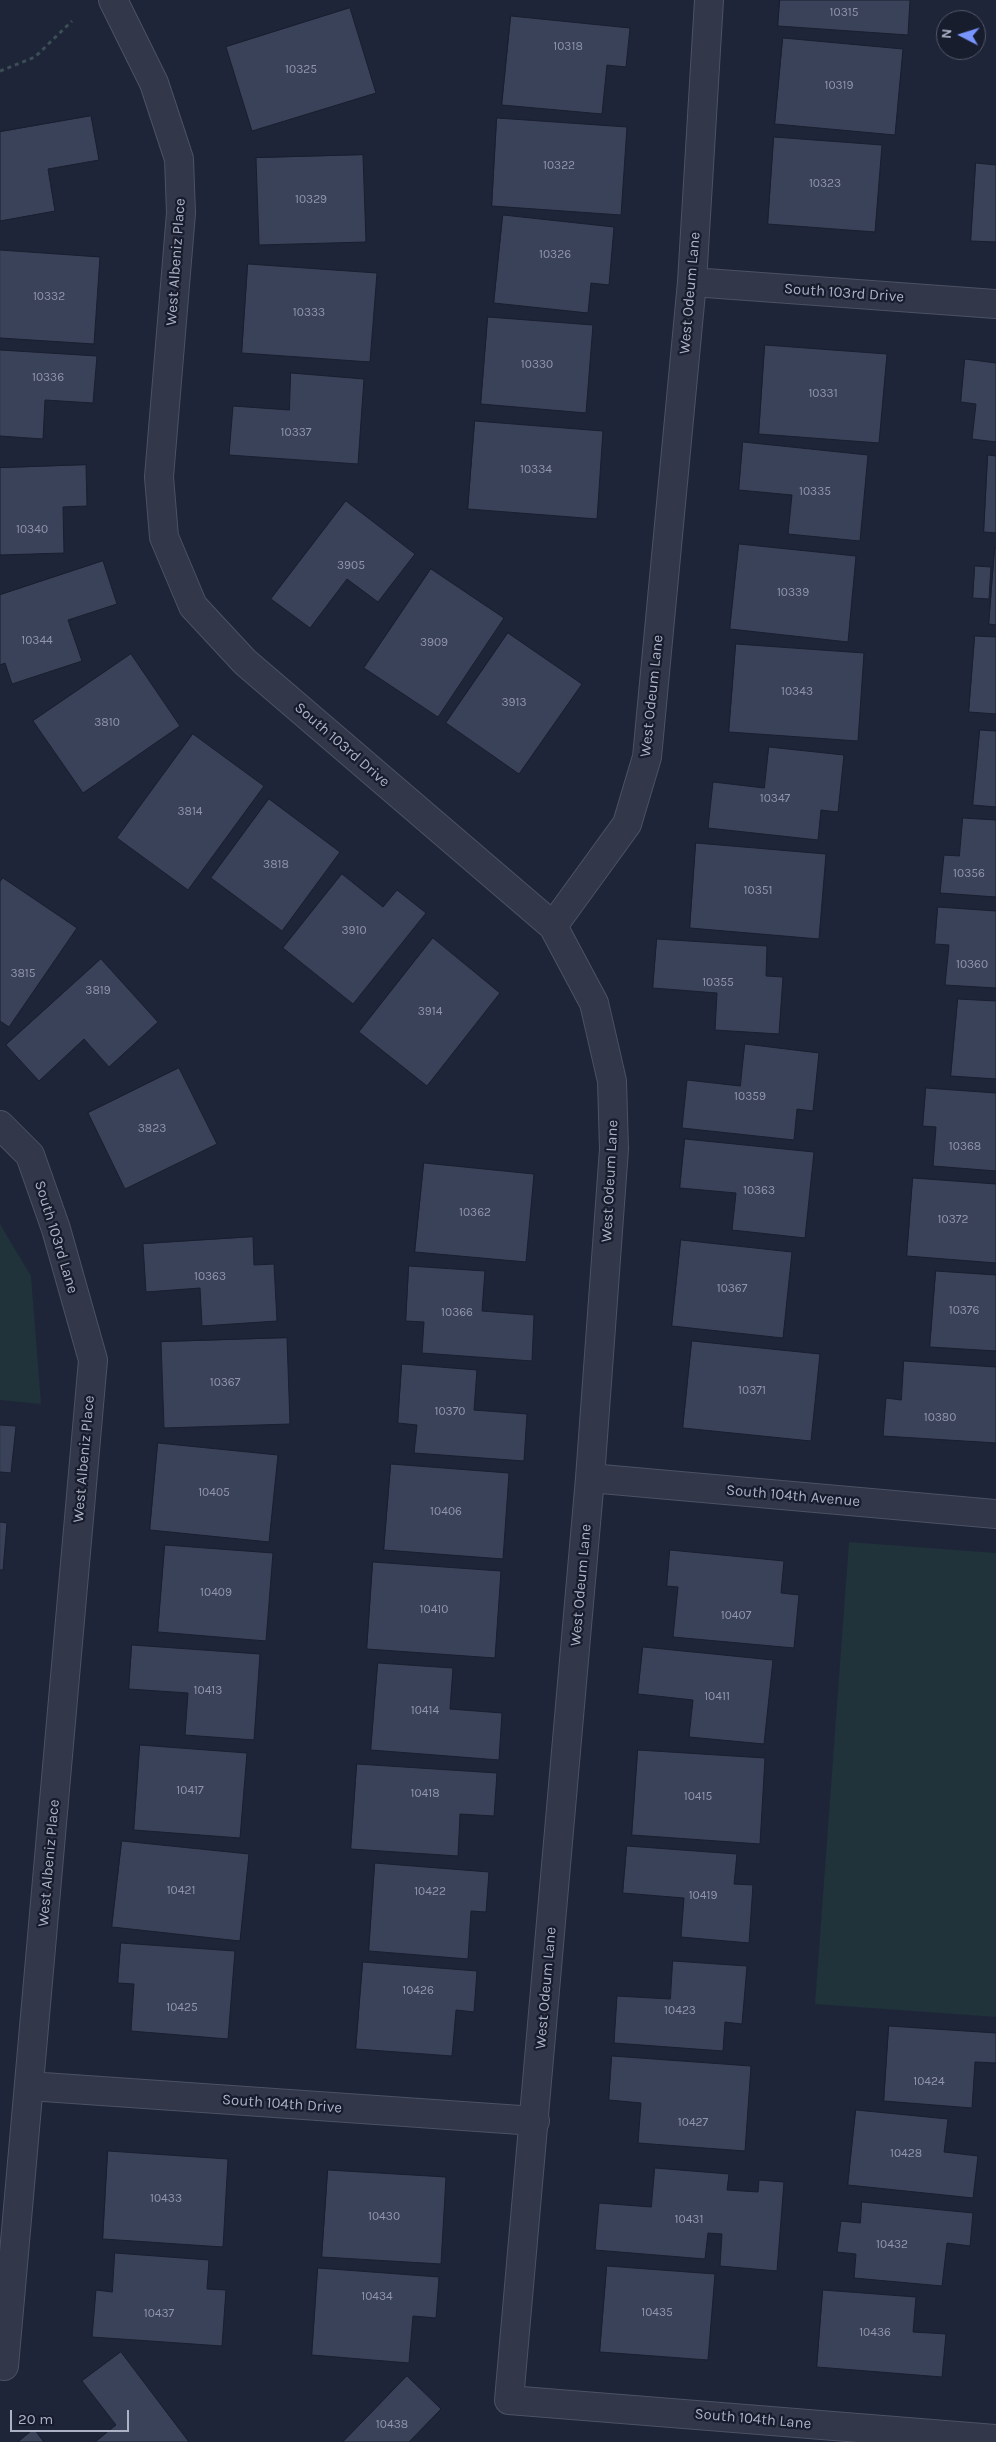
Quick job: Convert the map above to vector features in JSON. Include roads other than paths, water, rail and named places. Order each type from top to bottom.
[{"type":"street","name":"West Albeniz Place","points":[[114,0],[154,83],[179,159],[181,213],[159,477],[164,538]]},
{"type":"street","name":"West Odeum Lane","points":[[509,2400],[590,1478],[614,1149],[612,1081],[594,1003],[553,926],[626,824],[647,757],[692,282],[708,0]]},
{"type":"street","name":"South 103rd Drive","points":[[692,282],[996,304]]},
{"type":"street","name":"South 103rd Drive","points":[[164,538],[193,606],[245,662],[553,926]]},
{"type":"street","name":"South 103rd Lane","points":[[0,1125],[30,1155],[56,1229],[93,1360]]},
{"type":"street","name":"West Albeniz Place","points":[[2,2365],[29,2086],[93,1360]]},
{"type":"street","name":"South 104th Avenue","points":[[590,1478],[996,1514]]},
{"type":"street","name":"South 104th Drive","points":[[29,2086],[535,2121]]},
{"type":"street","name":"South 104th Lane","points":[[509,2400],[996,2439]]}]
